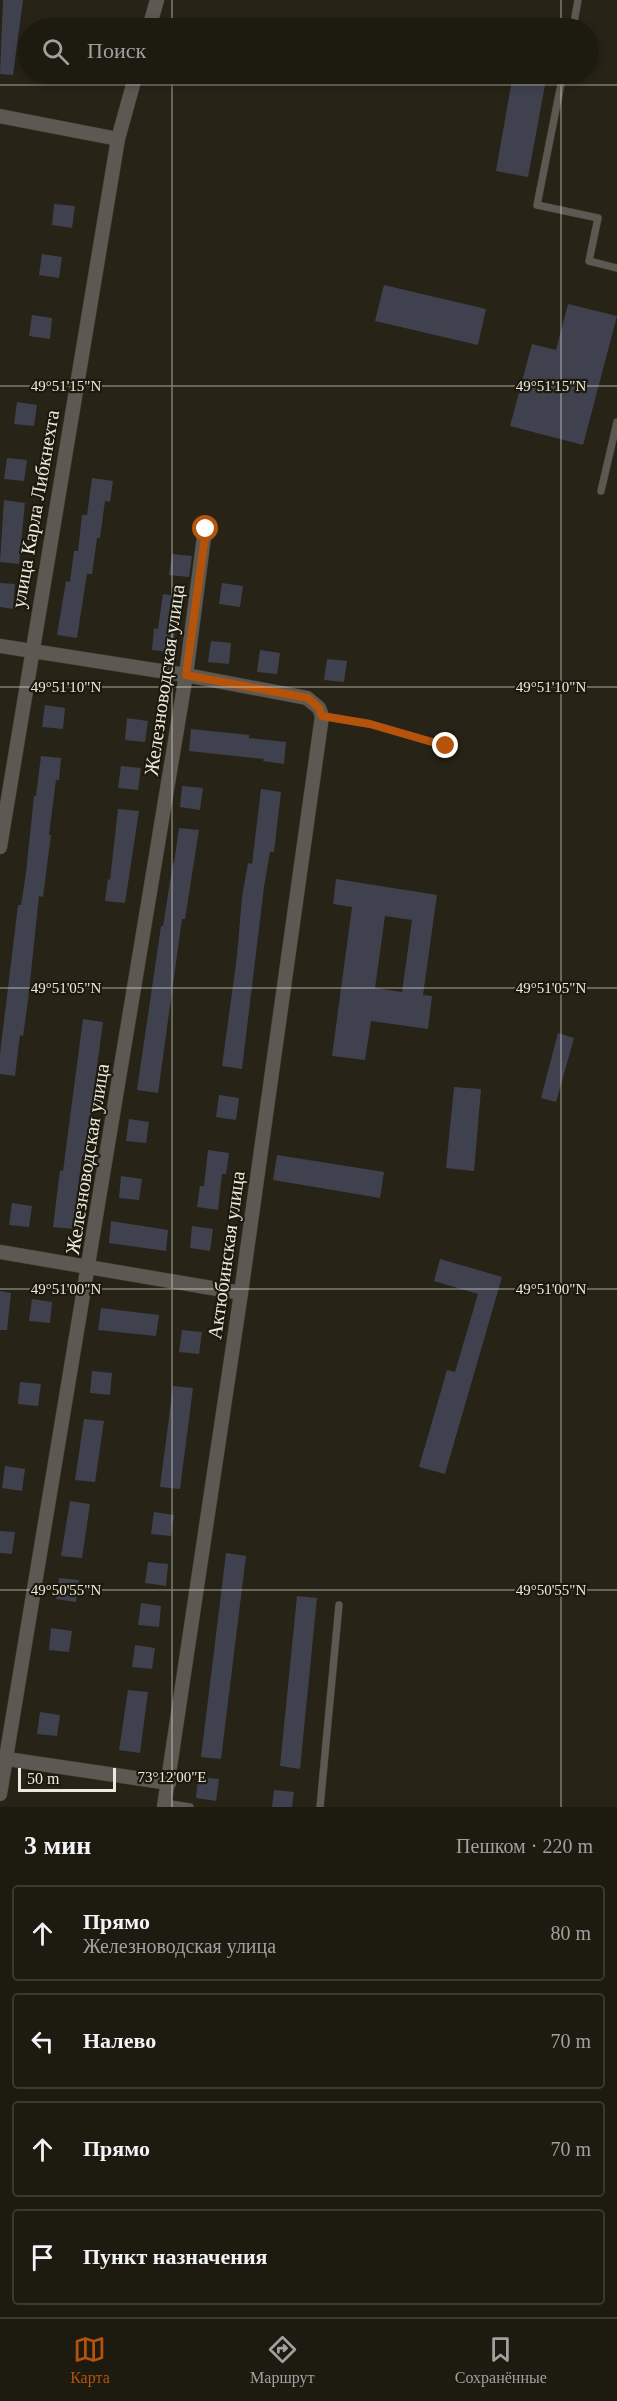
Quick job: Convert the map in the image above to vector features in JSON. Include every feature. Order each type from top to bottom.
[{"type":"street","points":[[152,18],[158,0]]},
{"type":"street","name":"улица Карла Либкнехта","points":[[0,847],[118,139],[133,84]]},
{"type":"street","points":[[0,116],[118,139]]},
{"type":"street","name":"Железноводская улица","points":[[0,1794],[3,1758],[89,1267],[186,675],[206,529]]},
{"type":"street","points":[[0,646],[186,675],[308,698],[320,712]]},
{"type":"street","name":"Актюбинская улица","points":[[164,1805],[241,1293],[320,712]]},
{"type":"street","points":[[0,1252],[241,1293]]},
{"type":"street","points":[[3,1758],[169,1783]]},
{"type":"lane","points":[[575,18],[578,0]]},
{"type":"lane","points":[[561,84],[537,205],[598,218],[589,261],[617,268]]},
{"type":"lane","points":[[601,491],[617,422]]},
{"type":"lane","points":[[320,712],[446,746]]},
{"type":"lane","points":[[320,1807],[339,1605]]},
{"type":"lane","points":[[164,1805],[190,1807]]},
{"type":"building","points":[[3,0],[23,0],[21,18],[18,18],[13,75],[0,74]]},
{"type":"building","points":[[511,84],[545,84],[528,177],[496,171]]},
{"type":"building","points":[[54,204],[75,206],[72,228],[52,225]]},
{"type":"building","points":[[42,254],[62,257],[59,278],[39,275]]},
{"type":"building","points":[[384,285],[486,309],[478,345],[375,321]]},
{"type":"building","points":[[568,304],[617,316],[583,445],[510,426],[532,344],[556,350]]},
{"type":"building","points":[[32,315],[52,318],[50,339],[29,336]]},
{"type":"building","points":[[17,402],[37,405],[34,426],[14,424]]},
{"type":"building","points":[[7,458],[27,460],[24,481],[4,479]]},
{"type":"building","points":[[92,478],[113,481],[110,502],[105,501],[92,574],[87,574],[77,638],[57,635],[66,581],[70,582],[74,551],[78,551],[82,515],[87,515]]},
{"type":"building","points":[[4,500],[25,503],[19,564],[0,562]]},
{"type":"building","points":[[172,554],[192,556],[189,577],[169,575]]},
{"type":"building","points":[[0,583],[15,584],[13,609],[0,607]]},
{"type":"building","points":[[222,583],[243,586],[240,607],[219,604]]},
{"type":"building","points":[[163,594],[183,597],[181,618],[177,618],[172,652],[152,650],[154,628],[158,629]]},
{"type":"building","points":[[211,641],[231,643],[229,664],[208,662]]},
{"type":"building","points":[[260,650],[280,653],[277,674],[257,672]]},
{"type":"building","points":[[327,659],[347,661],[344,682],[324,680]]},
{"type":"building","points":[[45,705],[65,708],[63,729],[42,727]]},
{"type":"building","points":[[127,718],[148,721],[145,742],[125,740]]},
{"type":"building","points":[[191,729],[249,735],[249,738],[286,742],[284,764],[263,761],[264,759],[189,751]]},
{"type":"building","points":[[41,756],[61,758],[59,780],[56,780],[43,897],[39,896],[23,1036],[20,1035],[15,1076],[0,1074],[0,1054],[18,905],[21,905],[26,873],[34,796],[36,796]]},
{"type":"building","points":[[121,766],[141,768],[138,790],[118,788]]},
{"type":"building","points":[[182,786],[203,788],[200,810],[180,807]]},
{"type":"building","points":[[261,789],[281,792],[274,852],[270,852],[264,887],[242,1069],[222,1066],[237,956],[242,897],[248,863],[252,864]]},
{"type":"building","points":[[118,809],[139,811],[125,903],[105,901],[108,879],[110,880]]},
{"type":"building","points":[[179,828],[199,830],[185,919],[182,919],[158,1093],[137,1090],[161,926],[163,926]]},
{"type":"building","points":[[336,879],[437,895],[423,995],[432,996],[428,1029],[371,1021],[365,1060],[332,1056],[352,907],[333,904]],"holes":[[[385,916],[412,920],[402,992],[375,988]]]},
{"type":"building","points":[[83,1019],[103,1022],[73,1229],[53,1227],[60,1170],[63,1171]]},
{"type":"building","points":[[558,1033],[574,1038],[556,1102],[541,1098]]},
{"type":"building","points":[[454,1087],[481,1089],[474,1171],[446,1168]]},
{"type":"building","points":[[219,1095],[239,1098],[236,1120],[216,1117]]},
{"type":"building","points":[[129,1119],[149,1122],[146,1143],[126,1141]]},
{"type":"building","points":[[208,1150],[229,1153],[226,1174],[222,1174],[218,1210],[197,1207],[200,1186],[204,1186]]},
{"type":"building","points":[[277,1155],[384,1172],[380,1198],[273,1180]]},
{"type":"building","points":[[121,1176],[142,1179],[139,1200],[119,1198]]},
{"type":"building","points":[[12,1203],[32,1206],[29,1227],[9,1225]]},
{"type":"building","points":[[111,1221],[168,1230],[166,1251],[109,1243]]},
{"type":"building","points":[[192,1226],[213,1229],[210,1251],[190,1248]]},
{"type":"building","points":[[440,1259],[502,1277],[445,1474],[419,1467],[447,1370],[455,1372],[478,1294],[434,1281]]},
{"type":"building","points":[[0,1291],[11,1293],[7,1330],[0,1330]]},
{"type":"building","points":[[32,1299],[52,1302],[50,1323],[29,1321]]},
{"type":"building","points":[[101,1308],[159,1315],[156,1336],[98,1330]]},
{"type":"building","points":[[182,1330],[202,1332],[199,1354],[179,1352]]},
{"type":"building","points":[[92,1371],[112,1373],[110,1395],[90,1393]]},
{"type":"building","points":[[20,1382],[41,1384],[38,1406],[18,1404]]},
{"type":"building","points":[[173,1386],[193,1388],[180,1489],[160,1487]]},
{"type":"building","points":[[84,1419],[104,1421],[95,1482],[75,1480]]},
{"type":"building","points":[[5,1466],[25,1469],[22,1491],[2,1488]]},
{"type":"building","points":[[70,1501],[90,1504],[82,1558],[61,1556]]},
{"type":"building","points":[[154,1512],[174,1515],[171,1536],[151,1534]]},
{"type":"building","points":[[0,1531],[15,1532],[12,1554],[0,1553]]},
{"type":"building","points":[[226,1553],[246,1556],[221,1759],[201,1757]]},
{"type":"building","points":[[148,1562],[168,1564],[166,1586],[145,1583]]},
{"type":"building","points":[[59,1578],[79,1580],[76,1602],[56,1599]]},
{"type":"building","points":[[297,1596],[317,1598],[300,1769],[280,1766]]},
{"type":"building","points":[[141,1603],[161,1606],[159,1627],[138,1625]]},
{"type":"building","points":[[51,1628],[72,1631],[69,1652],[49,1650]]},
{"type":"building","points":[[135,1645],[155,1648],[152,1669],[132,1667]]},
{"type":"building","points":[[128,1690],[148,1692],[140,1753],[119,1750]]},
{"type":"building","points":[[40,1712],[60,1715],[57,1736],[37,1734]]},
{"type":"building","points":[[198,1777],[219,1779],[216,1801],[196,1798]]},
{"type":"building","points":[[274,1790],[294,1792],[292,1807],[272,1807]]},
{"type":"route","points":[[206,529],[186,675],[308,698],[319,708],[322,716],[370,724],[446,746]]}]
